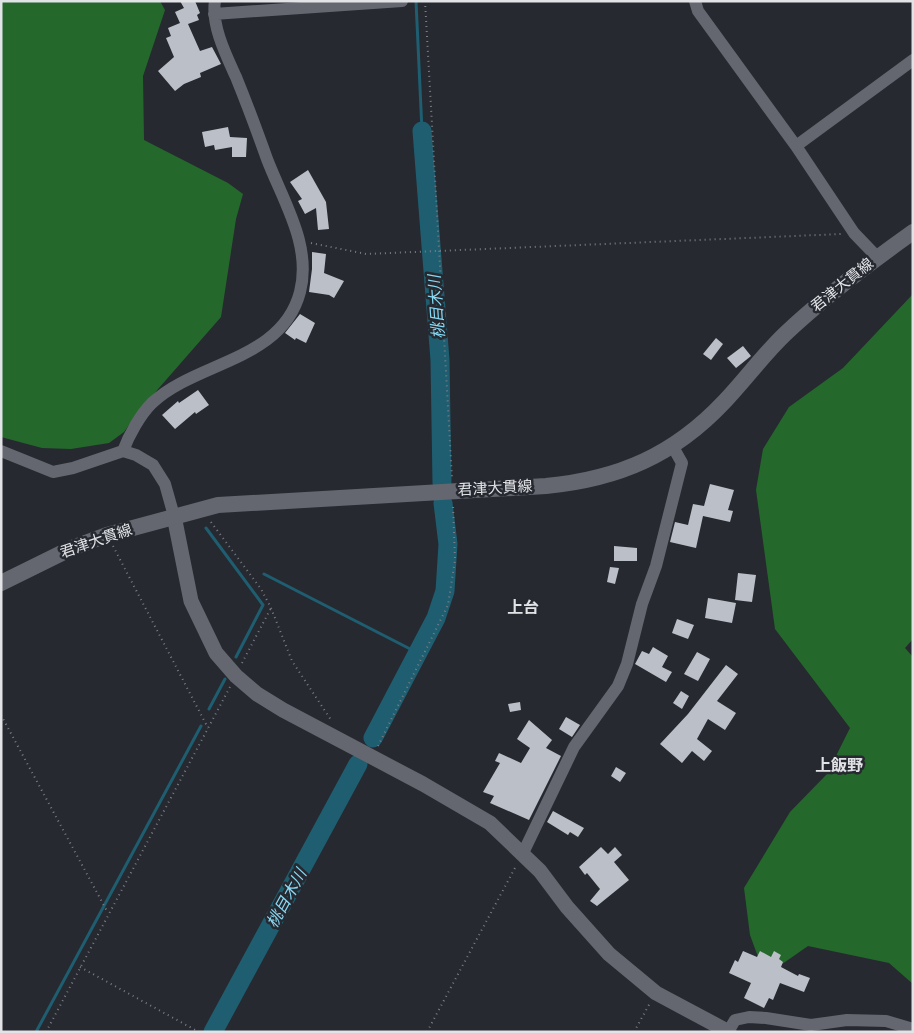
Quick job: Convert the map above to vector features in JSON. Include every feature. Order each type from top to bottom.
[{"type":"main road","name":"君津大貫線","points":[[1,583],[72,548],[107,535],[218,506],[579,483],[613,474],[652,459],[673,447],[712,415],[783,336],[820,301],[913,232]]},
{"type":"street","points":[[123,451],[128,438],[152,403],[175,388],[268,340],[290,316],[300,293],[304,268],[291,210],[267,159],[256,125],[226,54],[214,8],[402,1]]},
{"type":"street","points":[[695,1],[698,11],[796,146],[854,233],[877,257]]},
{"type":"street","points":[[796,146],[913,60]]},
{"type":"street","points":[[523,853],[574,747],[618,686],[642,604],[656,566],[682,463],[673,447]]},
{"type":"street","points":[[1,450],[53,472],[73,468],[123,451],[136,455],[153,465],[165,484],[174,516],[191,601],[216,654],[236,676],[257,694],[490,823],[523,853],[567,907],[609,954],[656,993],[729,1032],[735,1020],[750,1017],[844,1026],[886,1021],[913,1029]]},
{"type":"path","points":[[372,758],[448,605],[455,560],[425,1]]},
{"type":"path","points":[[298,240],[366,254],[854,233]]},
{"type":"path","points":[[211,522],[261,589],[271,608],[292,661],[330,717],[332,735]]},
{"type":"path","points":[[107,535],[208,728]]},
{"type":"path","points":[[46,1032],[271,608]]},
{"type":"path","points":[[1,715],[108,914]]},
{"type":"path","points":[[427,1032],[523,853]]},
{"type":"path","points":[[80,967],[199,1032]]},
{"type":"path","points":[[634,1032],[656,993]]},
{"type":"green space","points":[[1,1],[160,1],[165,10],[143,76],[144,140],[228,183],[243,194],[236,219],[221,317],[138,412],[124,432],[109,443],[71,449],[42,448],[1,437]]},
{"type":"green space","points":[[913,294],[913,639],[905,648],[913,657],[913,984],[889,963],[808,946],[765,976],[750,935],[744,888],[790,812],[827,774],[850,728],[775,629],[756,490],[763,449],[789,407],[843,368]]},
{"type":"building","points":[[180,1],[195,1],[200,13],[197,15],[199,20],[188,24],[200,51],[212,47],[221,64],[200,73],[201,77],[184,84],[175,91],[158,71],[174,57],[166,38],[171,36],[168,28],[180,23],[175,12],[184,8]]},
{"type":"building","points":[[228,127],[230,137],[247,138],[246,157],[232,157],[232,147],[215,150],[214,145],[205,147],[202,132]]},
{"type":"building","points":[[308,170],[326,202],[329,229],[318,230],[316,208],[305,214],[298,201],[302,199],[290,182]]},
{"type":"building","points":[[312,252],[326,254],[324,273],[344,281],[334,298],[329,295],[309,292]]},
{"type":"building","points":[[300,314],[315,323],[306,343],[296,338],[295,340],[285,333]]},
{"type":"building","points":[[716,338],[723,344],[711,360],[703,354]]},
{"type":"building","points":[[743,346],[751,356],[736,368],[727,358]]},
{"type":"building","points":[[198,390],[209,405],[196,414],[195,412],[175,429],[162,415],[178,401],[179,403]]},
{"type":"building","points":[[710,484],[734,490],[728,510],[733,511],[730,522],[703,516],[696,548],[670,542],[675,522],[688,525],[693,504],[704,506]]},
{"type":"building","points":[[614,546],[637,548],[637,561],[614,561]]},
{"type":"building","points":[[610,567],[619,568],[615,584],[607,582]]},
{"type":"building","points":[[738,573],[756,575],[752,602],[735,600]]},
{"type":"building","points":[[708,598],[736,603],[732,623],[705,618]]},
{"type":"building","points":[[677,619],[694,625],[688,639],[672,633]]},
{"type":"building","points":[[653,647],[668,656],[662,667],[672,672],[666,682],[635,664],[642,651],[649,654]]},
{"type":"building","points":[[697,652],[710,659],[698,681],[684,674]]},
{"type":"building","points":[[726,665],[738,674],[717,701],[736,713],[725,730],[708,719],[697,739],[712,751],[704,761],[692,751],[682,763],[660,744],[688,714]]},
{"type":"building","points":[[681,691],[689,696],[682,709],[673,703]]},
{"type":"building","points":[[520,702],[521,710],[510,712],[508,704]]},
{"type":"building","points":[[566,717],[580,725],[572,737],[559,729]]},
{"type":"building","points":[[529,720],[552,740],[546,748],[561,756],[529,820],[490,803],[494,796],[483,792],[500,763],[495,761],[499,753],[521,763],[530,748],[517,739]]},
{"type":"building","points":[[616,767],[626,773],[620,782],[611,776]]},
{"type":"building","points":[[553,811],[584,828],[578,837],[570,832],[568,835],[547,822]]},
{"type":"building","points":[[601,847],[608,854],[615,847],[622,855],[614,862],[629,880],[597,906],[590,901],[600,889],[587,873],[585,875],[579,867]]},
{"type":"building","points":[[743,951],[757,957],[760,951],[771,957],[774,951],[781,955],[779,959],[783,962],[781,967],[798,976],[799,974],[810,978],[804,992],[780,983],[773,1000],[769,998],[764,1008],[744,998],[751,983],[729,973],[735,960],[738,962]]},
{"type":"waterway","points":[[416,1],[422,131]]},
{"type":"waterway","name":"桃目木川","points":[[422,131],[440,360],[442,483]]},
{"type":"waterway","name":"桃目木川","points":[[373,738],[436,618],[445,591],[448,544],[443,503]]},
{"type":"waterway","points":[[206,528],[263,605],[236,657]]},
{"type":"waterway","points":[[264,574],[418,653]]},
{"type":"waterway","points":[[209,709],[225,679]]},
{"type":"waterway","points":[[36,1032],[201,726]]},
{"type":"waterway","name":"桃目木川","points":[[213,1032],[358,764]]},
{"type":"district","name":"上台","points":[[523,607]]},
{"type":"district","name":"上飯野","points":[[839,765]]}]
